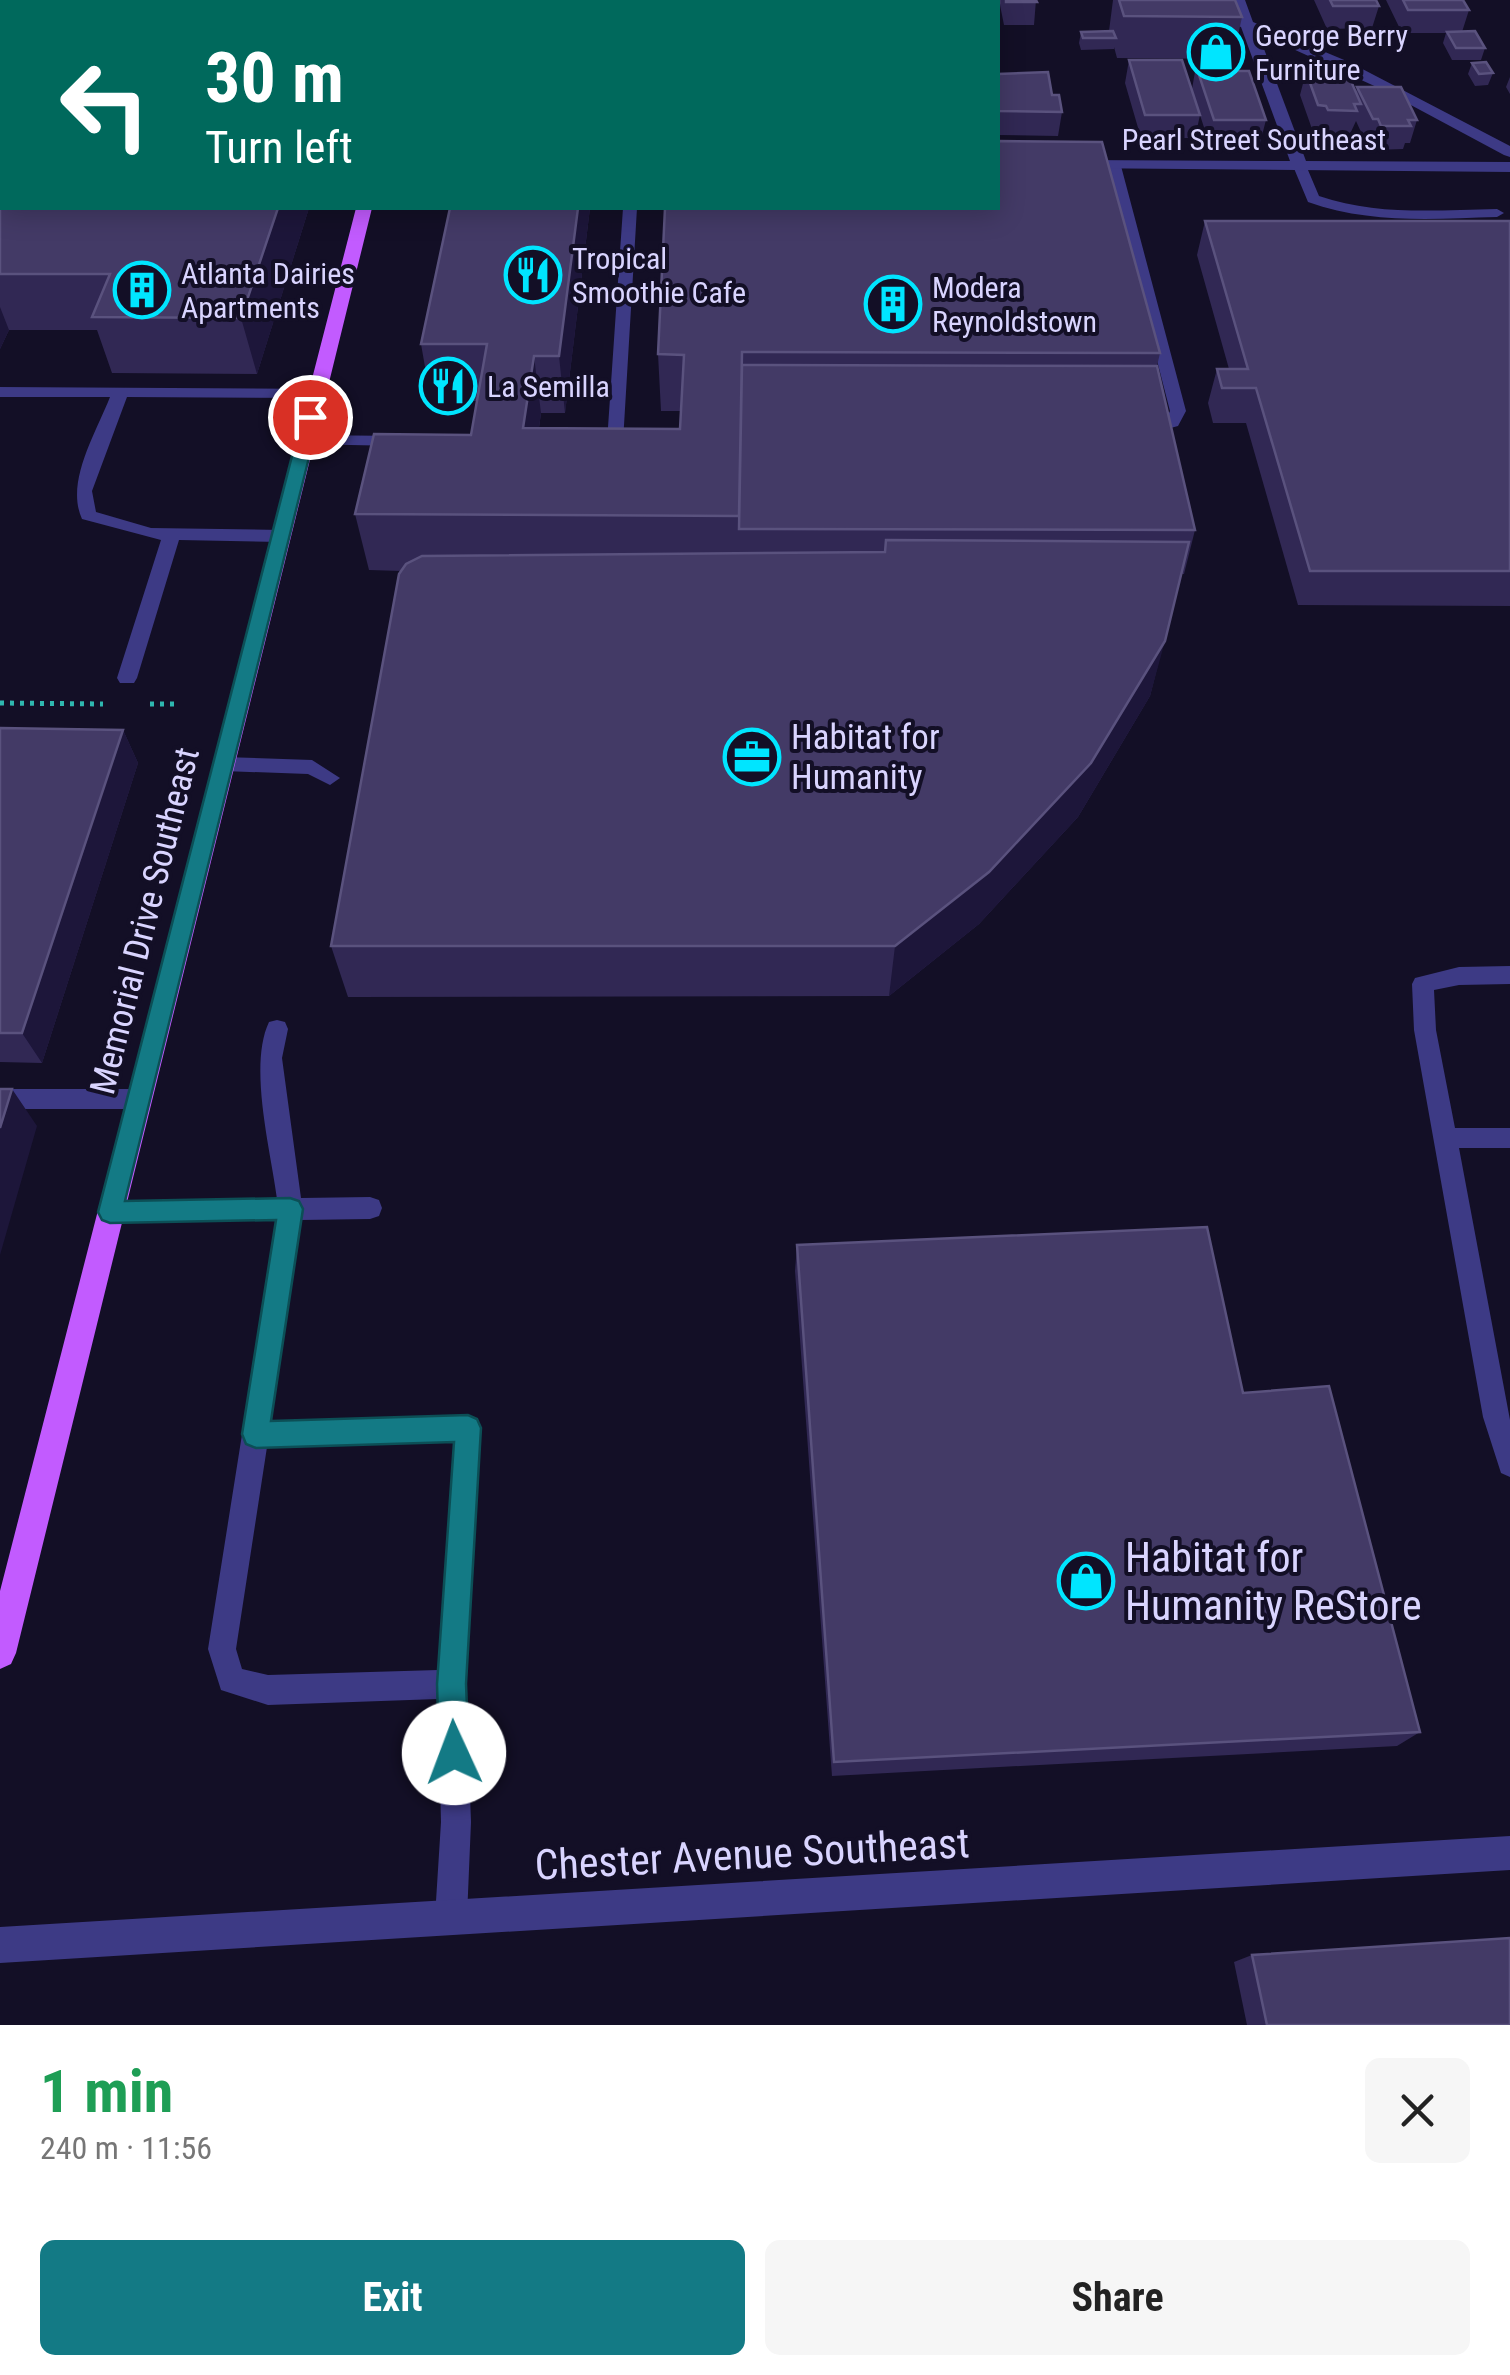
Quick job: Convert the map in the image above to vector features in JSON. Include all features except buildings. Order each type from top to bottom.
[{"type":"main road","name":"Memorial Drive Southeast","points":[[0,1652],[363,210]]},
{"type":"street","points":[[1168,0],[1249,24],[1412,98],[1510,152]]},
{"type":"street","points":[[1238,0],[1300,166]]},
{"type":"street","name":"Pearl Street Southeast","points":[[1056,165],[1510,167]]},
{"type":"street","name":"Chester Avenue Southeast","points":[[0,1945],[1510,1854]]},
{"type":"lane","points":[[1114,166],[1178,411],[1172,422],[1152,428]]},
{"type":"lane","points":[[1300,166],[1312,199],[1330,206],[1373,214],[1498,212]]},
{"type":"lane","points":[[595,442],[624,442],[630,210]]},
{"type":"lane","points":[[0,392],[317,393]]},
{"type":"lane","points":[[120,392],[83,491],[88,515],[117,526],[170,536],[280,536]]},
{"type":"lane","points":[[304,440],[429,441]]},
{"type":"lane","points":[[127,678],[170,536]]},
{"type":"lane","points":[[223,764],[312,768],[330,778]]},
{"type":"lane","points":[[1510,975],[1458,976],[1423,984],[1425,1030],[1496,1417],[1510,1464]]},
{"type":"lane","points":[[277,1029],[270,1058],[290,1209],[222,1648],[231,1680],[268,1690],[452,1684]]},
{"type":"lane","points":[[0,1099],[139,1099]]},
{"type":"lane","points":[[1447,1138],[1510,1138]]},
{"type":"lane","points":[[110,1212],[370,1208]]},
{"type":"lane","points":[[256,1434],[468,1428],[452,1684],[456,1822],[452,1917]]},
{"type":"path","points":[[0,704],[116,704]]},
{"type":"path","points":[[136,704],[174,704]]},
{"type":"place","name":"George Berry Furniture","points":[[1216,52]]},
{"type":"place","name":"Tropical Smoothie Cafe","points":[[533,275]]},
{"type":"place","name":"Atlanta Dairies Apartments","points":[[142,290]]},
{"type":"place","name":"Modera Reynoldstown","points":[[893,304]]},
{"type":"place","name":"La Semilla","points":[[448,386]]},
{"type":"place","name":"Habitat for Humanity","points":[[752,757]]},
{"type":"place","name":"Habitat for Humanity ReStore","points":[[1086,1581]]},
{"type":"route","points":[[310,417],[110,1212],[290,1209],[256,1434],[468,1428],[452,1684],[454,1753]]}]
